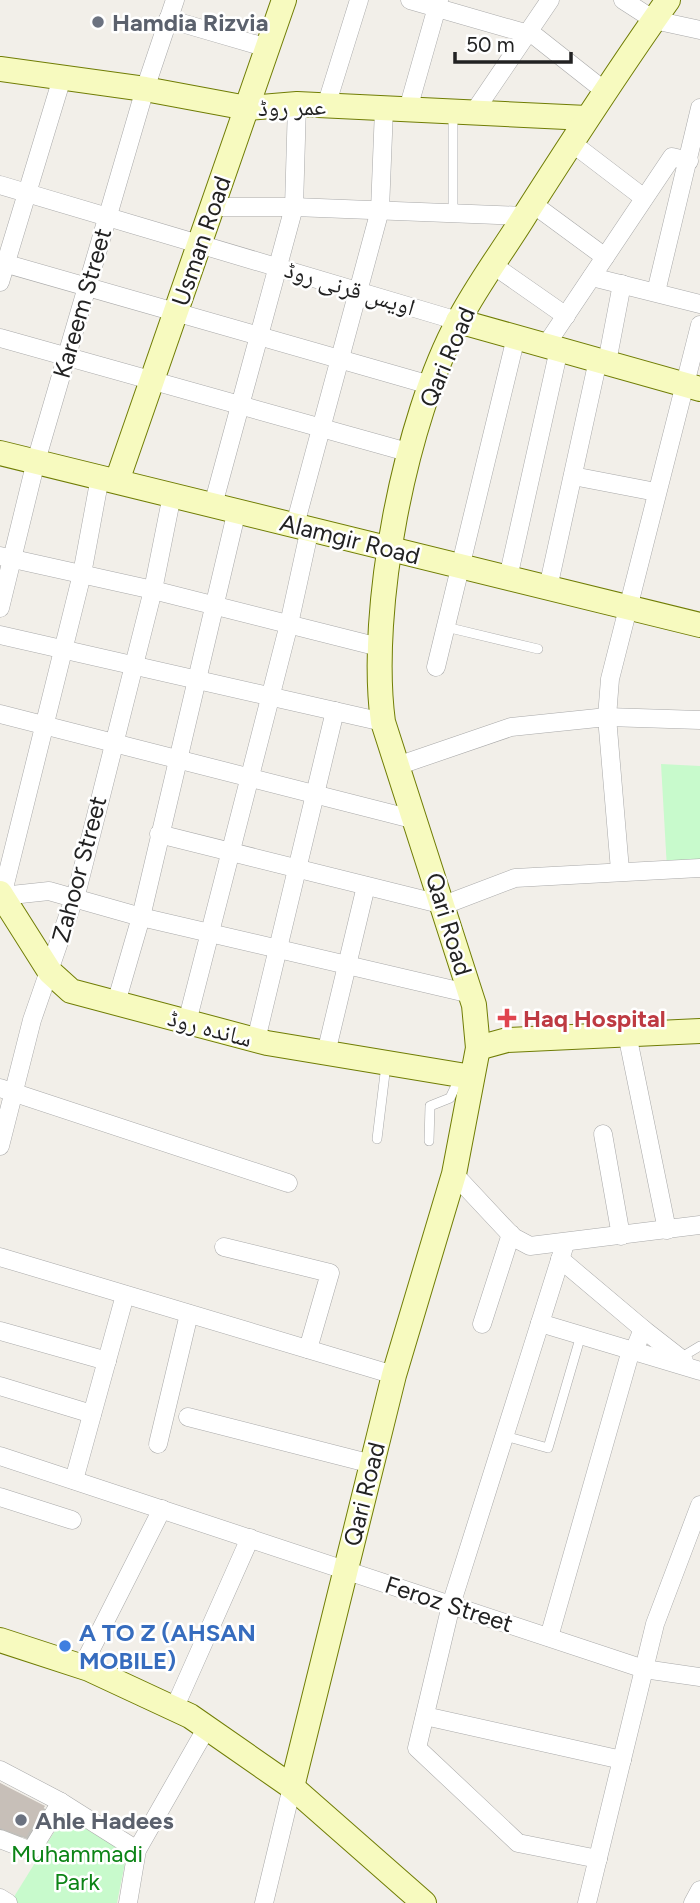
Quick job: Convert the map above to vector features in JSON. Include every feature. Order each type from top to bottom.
[{"type":"main road","name":"Usman Road","points":[[109,479],[152,381],[284,0]]},
{"type":"main road","name":"Qari Road","points":[[292,1787],[394,1375],[454,1174],[466,1076],[478,1048],[471,995],[383,722],[378,688],[379,647],[389,548],[429,386],[458,321],[587,118],[661,10]]},
{"type":"main road","name":"عمر روڈ","points":[[0,69],[145,89],[247,108],[297,104],[587,118]]},
{"type":"main road","name":"اویس قرنی روڈ","points":[[458,321],[693,386]]},
{"type":"main road","name":"Alamgir Road","points":[[0,453],[700,625]]},
{"type":"main road","name":"ساندہ روڈ","points":[[1,895],[50,972],[71,991],[256,1040],[466,1076]]},
{"type":"main road","points":[[478,1048],[507,1040],[700,1031]]},
{"type":"main road","points":[[0,1640],[82,1667],[190,1716],[292,1787],[422,1902]]},
{"type":"street","name":"Kareem Street","points":[[0,608],[7,558],[145,89],[175,0]]},
{"type":"street","points":[[326,106],[359,0]]},
{"type":"street","points":[[410,0],[438,4],[535,36],[606,92]]},
{"type":"street","points":[[463,112],[527,34],[550,0]]},
{"type":"street","points":[[622,0],[661,10],[700,30]]},
{"type":"street","points":[[187,1022],[268,696],[289,624],[302,527],[321,428],[380,210],[396,109],[438,4]]},
{"type":"street","points":[[169,19],[268,48]]},
{"type":"street","points":[[0,282],[3,263],[62,78]]},
{"type":"street","points":[[213,505],[294,207],[297,104]]},
{"type":"street","points":[[656,292],[700,108]]},
{"type":"street","points":[[572,143],[644,198]]},
{"type":"street","points":[[508,578],[552,347],[566,316],[672,157],[689,161]]},
{"type":"street","name":"اویس قرنی روڈ","points":[[0,186],[200,242],[458,321]]},
{"type":"street","points":[[212,207],[453,213],[529,210],[605,257]]},
{"type":"street","points":[[3,263],[429,386]]},
{"type":"street","points":[[493,265],[566,316]]},
{"type":"street","points":[[592,277],[700,304]]},
{"type":"street","points":[[548,588],[573,475],[622,284]]},
{"type":"street","points":[[620,870],[607,716],[614,656],[656,492],[693,386],[700,325]]},
{"type":"street","points":[[436,667],[516,337]]},
{"type":"street","points":[[0,338],[411,453]]},
{"type":"street","points":[[573,475],[656,492]]},
{"type":"street","points":[[109,479],[82,574],[46,726],[1,895],[49,891],[73,900],[141,917],[471,995]]},
{"type":"street","name":"Zahoor Street","points":[[0,1146],[7,1091],[73,900],[153,590],[172,495]]},
{"type":"street","points":[[116,1003],[141,917],[176,759],[216,606],[237,510]]},
{"type":"street","points":[[7,558],[153,590],[379,647]]},
{"type":"street","points":[[0,635],[383,722]]},
{"type":"street","points":[[256,1040],[335,711]]},
{"type":"street","points":[[0,714],[416,820]]},
{"type":"street","points":[[397,765],[511,727],[607,716],[700,720]]},
{"type":"street","points":[[159,834],[444,905],[515,878],[620,870],[700,868]]},
{"type":"street","points":[[326,1053],[366,886]]},
{"type":"street","points":[[628,1034],[667,1230]]},
{"type":"street","points":[[7,1091],[288,1183]]},
{"type":"street","points":[[603,1133],[621,1236]]},
{"type":"street","points":[[454,1174],[511,1234],[530,1247],[563,1252],[621,1236],[700,1225]]},
{"type":"street","points":[[482,1324],[511,1234]]},
{"type":"street","points":[[224,1247],[330,1273],[308,1349]]},
{"type":"street","points":[[563,1252],[452,1605],[417,1748],[519,1843],[598,1859]]},
{"type":"street","points":[[563,1252],[643,1329],[692,1366]]},
{"type":"street","points":[[0,1257],[394,1375]]},
{"type":"street","points":[[74,1480],[125,1295]]},
{"type":"street","points":[[158,1444],[189,1314]]},
{"type":"street","points":[[540,1323],[692,1366]]},
{"type":"street","points":[[549,1637],[632,1350],[643,1329]]},
{"type":"street","points":[[0,1331],[107,1361]]},
{"type":"street","points":[[0,1386],[92,1414]]},
{"type":"street","points":[[188,1417],[372,1464]]},
{"type":"street","name":"Feroz Street","points":[[0,1456],[644,1669],[700,1677]]},
{"type":"street","points":[[0,1497],[72,1520]]},
{"type":"street","points":[[591,1902],[598,1859],[655,1624],[700,1505]]},
{"type":"street","points":[[82,1667],[162,1509]]},
{"type":"street","points":[[174,1709],[250,1538]]},
{"type":"street","points":[[425,1716],[622,1760]]},
{"type":"street","points":[[128,1903],[137,1850],[206,1729]]},
{"type":"street","points":[[0,1770],[61,1802],[137,1850]]},
{"type":"street","name":"Qari Road","points":[[264,1903],[292,1787]]},
{"type":"street","points":[[0,1839],[31,1851],[61,1802]]},
{"type":"street","points":[[693,1903],[700,1890]]},
{"type":"street","points":[[0,1898],[8,1903]]},
{"type":"lane","points":[[453,213],[463,112]]},
{"type":"lane","points":[[446,627],[538,649]]},
{"type":"lane","points":[[377,1139],[386,1063]]},
{"type":"lane","points":[[429,1141],[430,1106],[450,1098],[466,1076]]},
{"type":"lane","points":[[505,1436],[548,1448],[581,1335]]},
{"type":"lane","points":[[692,1366],[700,1346]]},
{"type":"green space","points":[[661,764],[700,766],[700,868],[667,869]]},
{"type":"green space","name":"Muhammadi Park","points":[[64,1816],[127,1853],[117,1903],[16,1903],[12,1900]]},
{"type":"building","name":"Ahle Hadees","points":[[0,1783],[45,1806],[26,1837],[0,1828]]},
{"type":"place","name":"Hamdia Rizvia","points":[[98,22]]},
{"type":"place","name":"Haq Hospital","points":[[507,1018]]},
{"type":"place","name":"A TO Z (AHSAN MOBILE)","points":[[65,1646]]},
{"type":"place","name":"Ahle Hadees","points":[[21,1820]]}]
